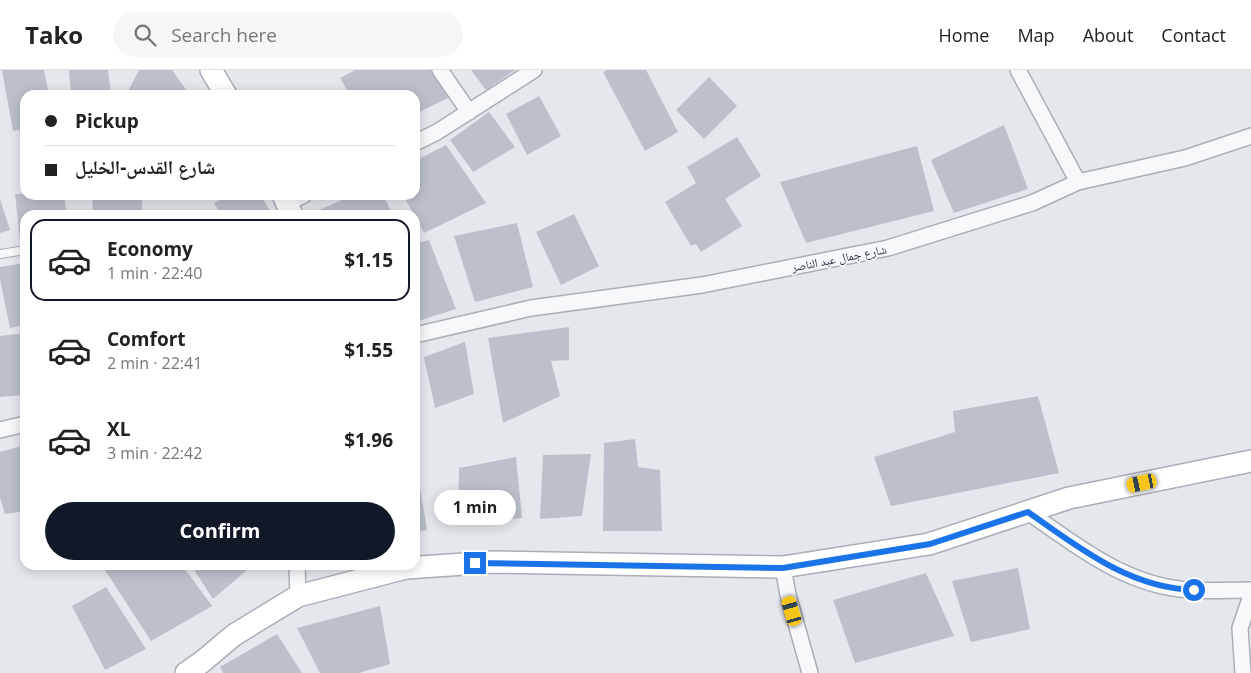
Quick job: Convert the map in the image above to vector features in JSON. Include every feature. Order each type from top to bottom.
[{"type":"main road","points":[[210,70],[223,90]]},
{"type":"main road","points":[[420,567],[493,562],[783,568],[930,544],[1069,498],[1251,462]]},
{"type":"main road","points":[[198,669],[234,635],[298,596],[398,570]]},
{"type":"street","points":[[440,70],[469,112]]},
{"type":"street","points":[[420,140],[437,132],[534,70]]},
{"type":"street","points":[[1018,70],[1078,182]]},
{"type":"street","name":"شارع جمال عبد الناصر","points":[[420,334],[531,308],[702,285],[888,248],[1032,203],[1078,182],[1185,158],[1251,136]]},
{"type":"street","points":[[0,430],[20,425]]},
{"type":"street","points":[[1028,512],[1106,564],[1142,581],[1179,589],[1251,590]]},
{"type":"street","points":[[783,568],[788,595],[810,673]]},
{"type":"street","points":[[297,570],[298,596]]},
{"type":"street","points":[[1244,673],[1240,628],[1251,596]]},
{"type":"lane","points":[[0,254],[20,251]]},
{"type":"building","points":[[2,70],[44,70],[48,90],[20,90],[20,130],[13,131]]},
{"type":"building","points":[[69,70],[108,70],[110,90],[71,90]]},
{"type":"building","points":[[139,70],[172,70],[186,90],[129,90]]},
{"type":"building","points":[[355,70],[432,70],[448,98],[420,112],[420,90],[347,90],[340,78]]},
{"type":"building","points":[[471,70],[515,70],[486,90]]},
{"type":"building","points":[[607,70],[646,70],[678,132],[645,151],[603,72]]},
{"type":"building","points":[[709,77],[737,106],[704,139],[676,110]]},
{"type":"building","points":[[539,96],[561,136],[527,155],[506,114]]},
{"type":"building","points":[[489,112],[515,147],[473,172],[450,140]]},
{"type":"building","points":[[1004,125],[1028,189],[954,213],[931,160]]},
{"type":"building","points":[[737,137],[761,176],[725,199],[742,226],[701,252],[696,244],[691,246],[665,202],[696,183],[687,167]]},
{"type":"building","points":[[446,145],[486,203],[424,233],[420,226],[420,210],[411,210],[406,200],[420,200],[420,158]]},
{"type":"building","points":[[917,146],[934,211],[806,243],[780,182]]},
{"type":"building","points":[[15,194],[20,194],[20,200],[65,200],[66,210],[20,210],[20,240]]},
{"type":"building","points":[[0,199],[10,230],[0,233]]},
{"type":"building","points":[[92,200],[142,200],[142,210],[93,210]]},
{"type":"building","points":[[219,200],[264,200],[269,210],[218,210],[214,203]]},
{"type":"building","points":[[342,200],[386,200],[390,210],[319,210]]},
{"type":"building","points":[[574,214],[599,266],[561,285],[536,232]]},
{"type":"building","points":[[517,223],[533,287],[475,302],[454,236]]},
{"type":"building","points":[[429,240],[456,309],[420,320],[420,243]]},
{"type":"building","points":[[20,264],[20,326],[10,328],[0,279],[0,267]]},
{"type":"building","points":[[569,327],[569,360],[551,361],[560,396],[503,423],[488,338]]},
{"type":"building","points":[[20,334],[20,395],[0,397],[0,336]]},
{"type":"building","points":[[465,342],[474,394],[435,408],[424,357]]},
{"type":"building","points":[[1038,396],[1059,473],[891,506],[874,457],[955,432],[953,411]]},
{"type":"building","points":[[635,439],[638,467],[660,470],[662,531],[603,531],[604,443]]},
{"type":"building","points":[[20,446],[20,512],[5,514],[0,498],[0,452]]},
{"type":"building","points":[[591,454],[582,516],[540,519],[543,455]]},
{"type":"building","points":[[516,457],[522,518],[458,525],[459,468]]},
{"type":"building","points":[[420,487],[427,530],[420,531]]},
{"type":"building","points":[[1018,568],[1030,629],[971,642],[952,581]]},
{"type":"building","points":[[105,570],[186,570],[212,606],[151,641]]},
{"type":"building","points":[[194,570],[247,570],[213,599]]},
{"type":"building","points":[[926,573],[954,636],[855,663],[833,600]]},
{"type":"building","points":[[106,587],[146,649],[105,670],[72,606]]},
{"type":"building","points":[[380,606],[390,664],[359,673],[320,673],[297,628]]},
{"type":"building","points":[[277,634],[302,673],[223,673],[220,667]]},
{"type":"route","points":[[475,563],[783,568],[930,544],[1028,512],[1106,564],[1142,581],[1179,589],[1194,590]]}]
